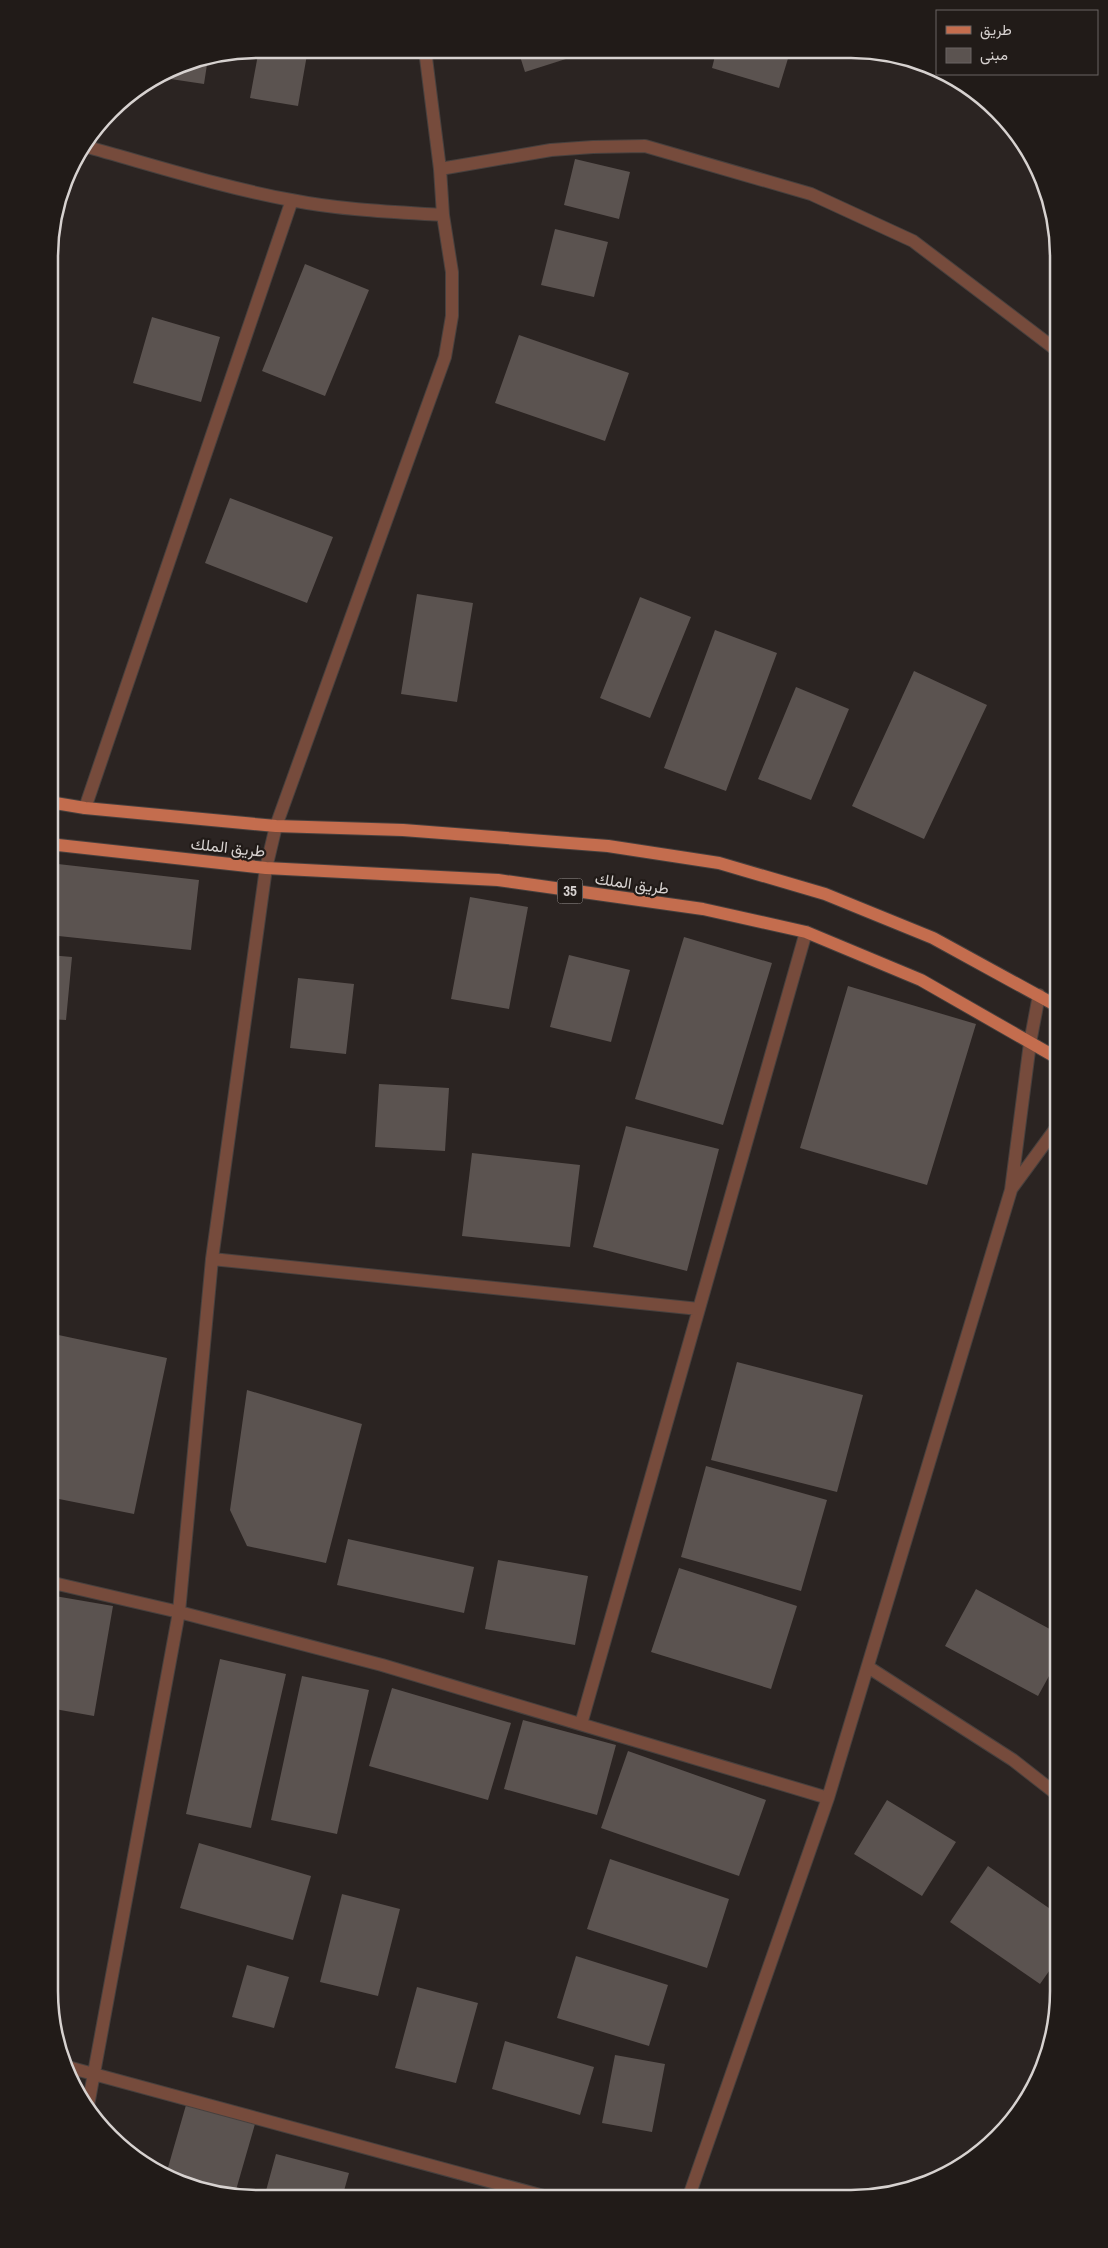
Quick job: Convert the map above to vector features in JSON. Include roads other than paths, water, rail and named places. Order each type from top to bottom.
[{"type":"main road","name":"طريق الملك","points":[[58,804],[85,808],[276,826],[403,830],[608,846],[719,863],[825,894],[933,938],[1050,1002]]},
{"type":"main road","name":"طريق الملك","points":[[58,845],[266,868],[498,880],[703,909],[806,932],[921,980],[1050,1054]]},
{"type":"street","points":[[89,2099],[179,1612],[212,1259],[266,868],[276,826],[445,358],[452,316],[452,272],[443,215],[440,169],[427,58]]},
{"type":"street","points":[[440,169],[550,150],[645,146],[811,194],[913,241],[1050,345]]},
{"type":"street","points":[[90,148],[292,200],[368,210],[443,215]]},
{"type":"street","points":[[85,808],[292,200]]},
{"type":"street","points":[[581,1724],[806,932]]},
{"type":"street","points":[[691,2190],[828,1798],[1011,1190],[1030,1043],[1039,995]]},
{"type":"street","points":[[1011,1190],[1050,1136]]},
{"type":"street","points":[[212,1259],[699,1309]]},
{"type":"street","points":[[58,1584],[179,1612],[382,1665],[828,1798]]},
{"type":"street","points":[[868,1667],[1013,1760],[1050,1789]]},
{"type":"street","points":[[73,2068],[522,2190]]}]
